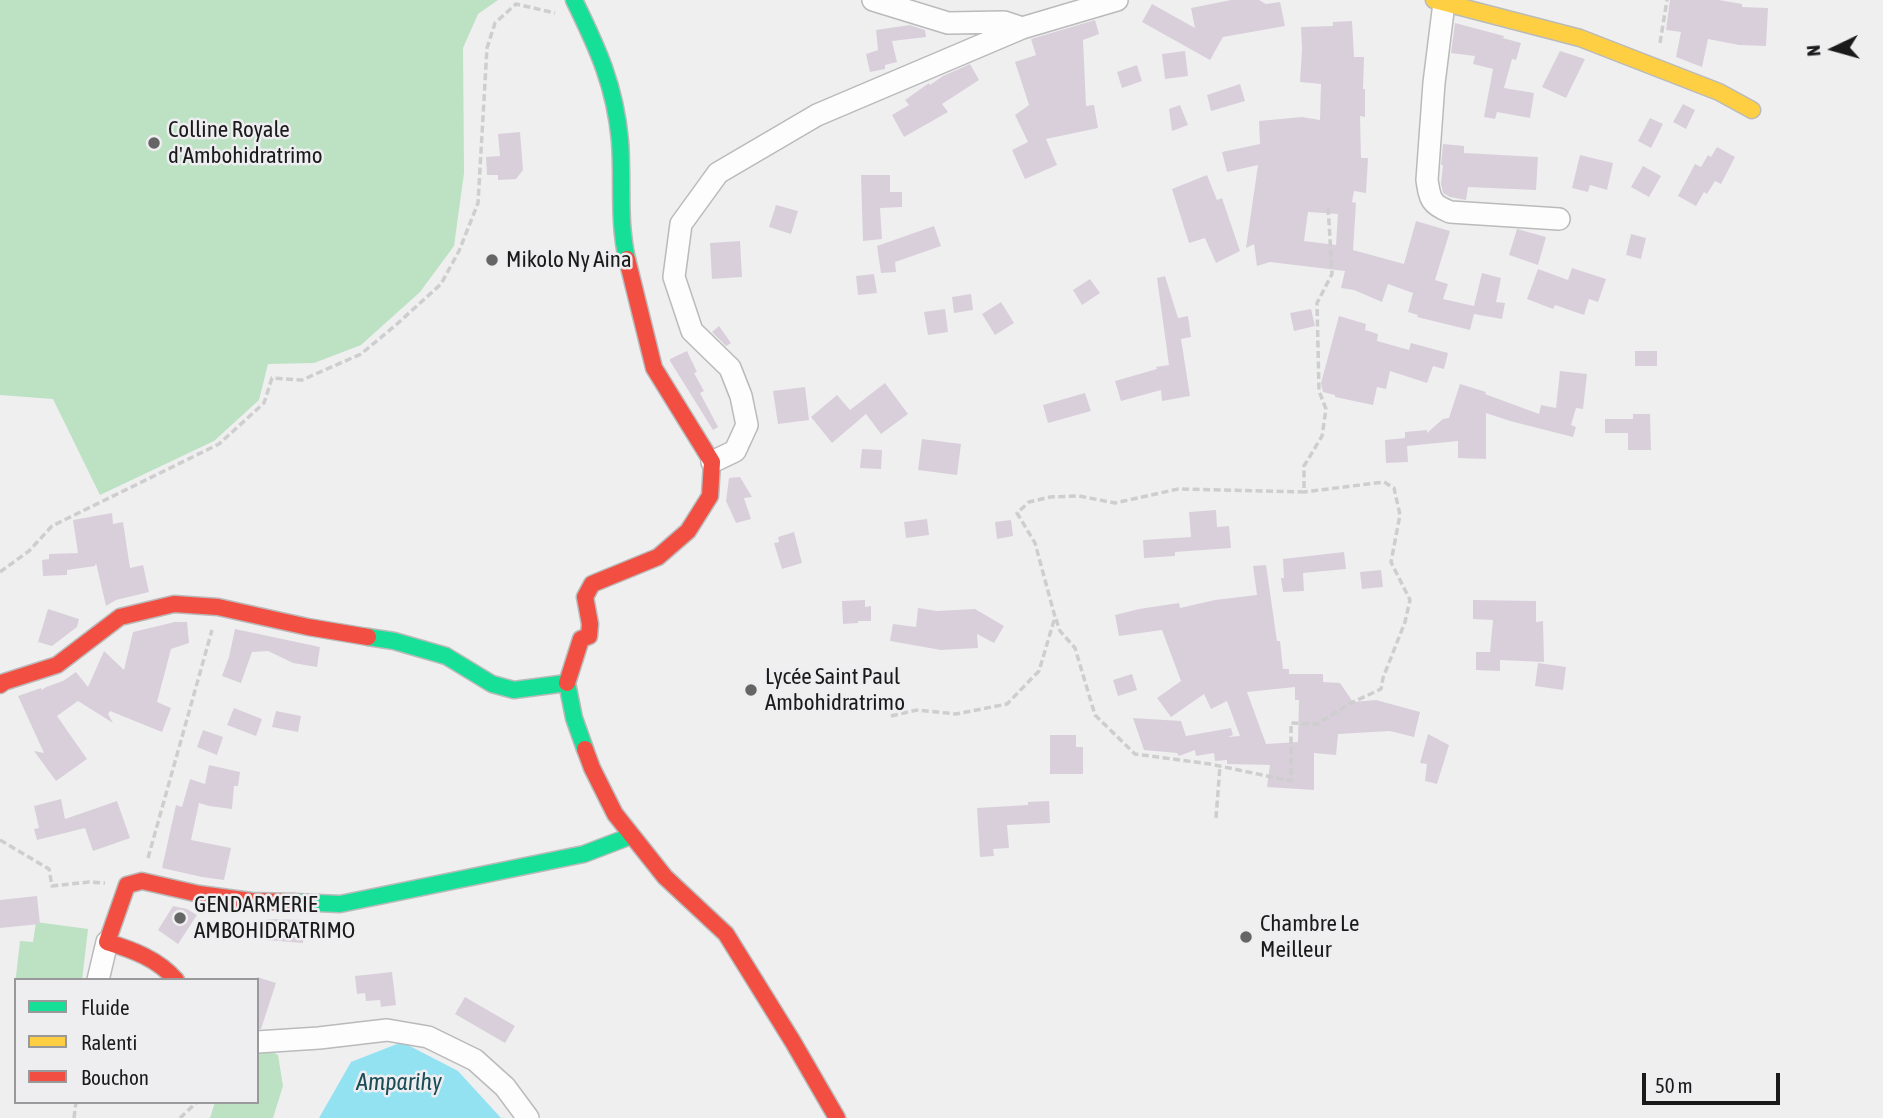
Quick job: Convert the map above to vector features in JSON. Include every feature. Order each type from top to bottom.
[{"type":"street","points":[[574,0],[599,51],[615,102],[620,143],[622,238],[654,368],[712,461],[710,496],[688,531],[658,557],[592,584],[584,597],[590,624],[589,636],[581,639],[567,683],[574,719],[592,768],[615,814],[665,877],[726,934],[837,1118]]},
{"type":"street","points":[[873,0],[948,23],[1004,22],[1022,29]]},
{"type":"street","points":[[712,461],[735,451],[747,425],[741,397],[730,369],[692,331],[674,278],[681,224],[718,173],[817,115],[1022,29],[1118,0]]},
{"type":"street","points":[[1559,219],[1450,212],[1435,205],[1429,195],[1427,180],[1439,1],[1580,38],[1719,92],[1752,110]]},
{"type":"street","points":[[1,682],[57,665],[120,617],[174,604],[218,607],[308,627],[394,641],[446,656],[492,684],[514,690],[567,683]]},
{"type":"street","points":[[98,978],[107,942],[134,883],[251,901],[340,904],[584,853],[631,836]]},
{"type":"street","points":[[107,942],[135,950],[167,968],[174,978]]},
{"type":"street","points":[[259,1042],[387,1030],[428,1037],[475,1060],[505,1087],[528,1118]]},
{"type":"path","points":[[1656,67],[1667,0]]},
{"type":"path","points":[[0,572],[29,551],[52,526],[219,444],[264,403],[272,379],[302,380],[361,354],[440,284],[459,251],[478,203],[487,48],[495,23],[516,4],[553,11],[562,19]]},
{"type":"path","points":[[1304,492],[1304,466],[1322,436],[1326,409],[1319,391],[1317,303],[1332,274],[1328,205]]},
{"type":"path","points":[[1384,482],[1394,488],[1400,515],[1391,562],[1410,600],[1405,622],[1381,689],[1349,704],[1318,724],[1291,723],[1291,782],[1220,766],[1135,754],[1095,715],[1075,648],[1060,631],[1055,617],[1035,543],[1017,513],[1029,502],[1079,496],[1115,503],[1178,489],[1304,492],[1384,482]]},
{"type":"path","points":[[0,840],[48,869],[52,886],[89,882],[134,883],[218,607]]},
{"type":"path","points":[[891,716],[917,710],[956,714],[1007,704],[1039,671],[1055,617]]},
{"type":"path","points":[[1216,818],[1220,766]]},
{"type":"path","points":[[180,1118],[195,1104]]},
{"type":"green space","points":[[0,0],[498,0],[478,14],[463,48],[464,173],[454,246],[420,292],[361,345],[314,363],[268,364],[259,400],[214,441],[100,495],[53,399],[0,395]]},
{"type":"green space","points":[[36,922],[88,929],[82,978],[16,978],[20,941],[33,942]]},
{"type":"green space","points":[[259,1047],[278,1055],[283,1086],[273,1118],[210,1118],[214,1104],[259,1104]]},
{"type":"water","name":"Amparihy","points":[[402,1042],[458,1071],[501,1118],[319,1118],[351,1062]]},
{"type":"building","points":[[1231,0],[1259,0],[1266,4],[1280,2],[1285,26],[1223,37],[1210,60],[1142,22],[1152,4],[1195,28],[1191,8]]},
{"type":"building","points":[[1670,0],[1719,0],[1742,4],[1742,7],[1768,8],[1766,46],[1739,45],[1708,39],[1702,67],[1676,57],[1681,32],[1666,30]]},
{"type":"building","points":[[1095,20],[1099,34],[1083,40],[1086,106],[1094,105],[1098,128],[1046,139],[1057,165],[1025,179],[1012,150],[1028,142],[1015,115],[1029,105],[1015,62],[1036,55],[1031,39]]},
{"type":"building","points":[[1352,21],[1354,57],[1364,57],[1365,117],[1360,116],[1361,158],[1368,158],[1366,193],[1354,191],[1352,202],[1356,203],[1353,250],[1404,264],[1416,221],[1450,231],[1435,280],[1448,284],[1443,299],[1474,306],[1482,273],[1501,278],[1496,302],[1505,303],[1502,319],[1474,314],[1470,330],[1417,317],[1418,315],[1408,312],[1413,293],[1388,284],[1382,302],[1354,290],[1341,288],[1345,271],[1270,262],[1257,266],[1254,244],[1246,248],[1258,165],[1227,172],[1222,152],[1260,144],[1259,121],[1302,117],[1320,120],[1321,84],[1300,82],[1301,27],[1333,26],[1333,22]],"holes":[[[1308,212],[1338,214],[1336,245],[1304,241]]]},
{"type":"building","points":[[1455,23],[1521,43],[1516,60],[1512,59],[1504,88],[1534,93],[1530,118],[1497,112],[1495,119],[1484,117],[1493,69],[1473,64],[1475,56],[1451,53]]},
{"type":"building","points":[[910,25],[925,30],[926,37],[892,41],[897,62],[885,65],[885,69],[870,72],[866,54],[878,50],[876,30]]},
{"type":"building","points":[[1185,51],[1188,76],[1165,79],[1162,54]]},
{"type":"building","points":[[1560,51],[1585,59],[1566,98],[1542,87]]},
{"type":"building","points":[[970,64],[979,80],[942,104],[948,112],[904,137],[892,115],[909,105],[905,100],[929,83],[930,85]]},
{"type":"building","points":[[1137,65],[1142,81],[1122,88],[1117,72]]},
{"type":"building","points":[[1240,84],[1245,101],[1211,111],[1207,95]]},
{"type":"building","points":[[1683,104],[1695,110],[1686,129],[1673,122]]},
{"type":"building","points":[[1180,105],[1188,125],[1172,131],[1169,109]]},
{"type":"building","points":[[1650,118],[1663,124],[1651,148],[1638,141]]},
{"type":"building","points":[[520,132],[523,170],[516,179],[498,180],[498,175],[487,175],[486,157],[500,156],[498,134]]},
{"type":"building","points":[[1443,144],[1464,146],[1464,153],[1538,157],[1536,190],[1468,187],[1466,200],[1450,197],[1443,193],[1441,184]]},
{"type":"building","points":[[1717,147],[1735,157],[1721,184],[1715,181],[1707,194],[1704,192],[1696,206],[1678,196],[1695,164],[1701,167]]},
{"type":"building","points":[[1580,155],[1613,163],[1607,190],[1590,185],[1588,192],[1572,188]]},
{"type":"building","points":[[1643,166],[1661,176],[1649,197],[1631,187]]},
{"type":"building","points":[[861,175],[890,175],[890,192],[902,192],[902,207],[880,208],[882,239],[863,241]]},
{"type":"building","points":[[1207,175],[1217,200],[1222,198],[1240,251],[1216,263],[1205,238],[1189,243],[1172,189]]},
{"type":"building","points":[[776,205],[798,211],[791,234],[769,227]]},
{"type":"building","points":[[934,226],[941,246],[895,262],[896,272],[881,273],[877,246]]},
{"type":"building","points":[[1517,229],[1546,237],[1538,265],[1509,255]]},
{"type":"building","points":[[1631,234],[1646,238],[1641,259],[1626,255]]},
{"type":"building","points":[[740,241],[742,277],[712,279],[710,243]]},
{"type":"building","points":[[1572,268],[1606,279],[1598,302],[1589,299],[1584,315],[1555,305],[1553,309],[1527,299],[1538,269],[1568,280]]},
{"type":"building","points":[[874,274],[877,293],[858,295],[856,276]]},
{"type":"building","points":[[1165,276],[1178,318],[1188,316],[1191,337],[1181,339],[1190,396],[1162,401],[1161,390],[1121,401],[1115,381],[1169,365],[1157,278]]},
{"type":"building","points":[[1090,279],[1100,293],[1082,305],[1073,290]]},
{"type":"building","points":[[971,294],[973,310],[954,313],[952,297]]},
{"type":"building","points":[[1001,302],[1014,323],[995,335],[982,314]]},
{"type":"building","points":[[945,309],[948,332],[928,335],[924,312]]},
{"type":"building","points":[[1311,309],[1315,326],[1294,331],[1290,313]]},
{"type":"building","points":[[1339,316],[1366,324],[1365,330],[1378,334],[1377,341],[1409,350],[1411,343],[1448,353],[1444,369],[1433,366],[1427,383],[1390,371],[1386,389],[1377,387],[1373,405],[1323,392],[1321,383]]},
{"type":"building","points":[[719,326],[731,343],[726,346],[712,332]]},
{"type":"building","points":[[687,351],[697,372],[694,373],[704,391],[700,393],[718,427],[713,430],[670,361]]},
{"type":"building","points":[[1635,351],[1657,351],[1657,366],[1635,366]]},
{"type":"building","points":[[1560,371],[1587,374],[1583,409],[1576,408],[1571,425],[1576,427],[1573,437],[1486,413],[1486,459],[1458,458],[1458,441],[1407,446],[1408,462],[1386,463],[1385,440],[1405,438],[1405,432],[1427,430],[1427,433],[1443,419],[1449,418],[1460,384],[1539,414],[1541,405],[1556,408]]},
{"type":"building","points":[[885,383],[908,414],[881,434],[866,414],[832,443],[811,417],[837,395],[850,410]]},
{"type":"building","points":[[805,387],[809,420],[778,424],[773,391]]},
{"type":"building","points":[[1085,393],[1091,411],[1048,423],[1043,405]]},
{"type":"building","points":[[1633,414],[1650,414],[1651,450],[1628,450],[1628,433],[1605,433],[1605,419],[1633,419]]},
{"type":"building","points":[[922,439],[961,444],[957,475],[918,470]]},
{"type":"building","points":[[862,449],[882,450],[881,469],[860,468]]},
{"type":"building","points":[[740,477],[752,497],[744,498],[751,519],[736,523],[726,501],[729,478]]},
{"type":"building","points":[[1216,510],[1217,527],[1229,526],[1231,548],[1175,552],[1175,556],[1144,558],[1143,540],[1191,537],[1189,512]]},
{"type":"building","points":[[112,513],[113,524],[123,522],[130,568],[143,565],[149,592],[116,600],[106,606],[96,563],[95,566],[67,570],[67,575],[43,576],[42,560],[49,559],[49,554],[78,553],[73,520]]},
{"type":"building","points":[[927,519],[929,535],[906,538],[904,522]]},
{"type":"building","points":[[1011,520],[1013,536],[997,539],[995,522]]},
{"type":"building","points":[[794,532],[802,563],[782,569],[774,543],[779,542],[778,537]]},
{"type":"building","points":[[1344,552],[1346,569],[1303,573],[1304,591],[1283,592],[1283,559]]},
{"type":"building","points":[[1266,565],[1283,669],[1289,669],[1289,674],[1323,674],[1323,682],[1340,683],[1353,702],[1376,700],[1420,712],[1414,737],[1390,731],[1338,734],[1336,755],[1314,753],[1314,790],[1267,787],[1270,765],[1227,764],[1227,760],[1215,761],[1214,753],[1196,756],[1195,750],[1179,756],[1177,753],[1144,750],[1133,718],[1181,721],[1186,736],[1231,728],[1233,735],[1228,737],[1240,736],[1227,701],[1211,709],[1204,694],[1171,717],[1157,698],[1181,681],[1162,630],[1119,636],[1115,615],[1179,603],[1180,608],[1257,595],[1253,566]],"holes":[[[1295,687],[1295,700],[1299,700],[1298,742],[1266,744],[1247,692]]]},
{"type":"building","points":[[1381,570],[1383,587],[1362,589],[1360,572]]},
{"type":"building","points":[[865,600],[865,607],[871,606],[871,621],[843,624],[842,601]]},
{"type":"building","points":[[1473,600],[1536,601],[1536,622],[1543,621],[1544,662],[1500,660],[1500,671],[1476,670],[1476,652],[1490,652],[1493,620],[1473,619]]},
{"type":"building","points":[[918,608],[937,611],[975,609],[1004,626],[994,643],[977,634],[978,648],[941,650],[890,641],[893,624],[916,627]]},
{"type":"building","points":[[48,609],[79,619],[77,627],[52,646],[38,642]]},
{"type":"building","points":[[175,622],[187,622],[189,643],[171,649],[157,702],[171,708],[162,732],[110,711],[108,714],[113,723],[78,701],[57,716],[87,759],[56,781],[34,751],[44,753],[18,696],[41,688],[42,690],[76,672],[88,687],[104,651],[124,670],[133,632]]},
{"type":"building","points":[[235,629],[320,647],[317,667],[293,663],[268,651],[252,652],[241,683],[222,676]]},
{"type":"building","points":[[1538,663],[1566,667],[1563,690],[1535,686]]},
{"type":"building","points":[[1132,674],[1137,690],[1118,696],[1113,680]]},
{"type":"building","points":[[234,708],[262,719],[256,736],[227,725]]},
{"type":"building","points":[[276,711],[301,716],[298,732],[272,727]]},
{"type":"building","points":[[203,730],[223,737],[217,755],[197,747]]},
{"type":"building","points":[[1428,734],[1449,745],[1437,784],[1425,781],[1427,764],[1420,763]]},
{"type":"building","points":[[1050,735],[1076,735],[1076,747],[1083,747],[1083,774],[1050,774]]},
{"type":"building","points":[[209,765],[240,772],[238,786],[234,786],[232,809],[199,803],[191,840],[231,848],[224,880],[162,868],[176,805],[182,807],[190,779],[205,784]]},
{"type":"building","points":[[61,799],[65,819],[117,801],[130,838],[93,851],[85,828],[37,840],[34,829],[39,828],[34,806]]},
{"type":"building","points":[[1049,801],[1050,823],[1007,825],[1009,848],[993,849],[994,856],[980,857],[977,808]]},
{"type":"building","points":[[37,896],[40,924],[0,928],[0,900]]},
{"type":"building","points":[[173,906],[187,909],[197,915],[178,944],[158,930]]},
{"type":"building","points":[[267,919],[305,920],[303,943],[266,940]]},
{"type":"building","points":[[392,972],[396,1005],[381,1007],[380,1000],[366,1001],[365,993],[357,994],[355,976]]},
{"type":"building","points":[[257,977],[276,983],[261,1029],[259,978]]},
{"type":"building","points":[[465,997],[515,1026],[505,1043],[455,1014]]},
{"type":"traffic: fast","points":[[574,0],[598,52],[610,85],[618,121],[622,215],[627,259]]},
{"type":"traffic: fast","points":[[368,637],[394,641],[446,656],[492,684],[514,690],[567,683],[574,718],[585,749]]},
{"type":"traffic: fast","points":[[294,902],[340,904],[584,854],[631,836]]},
{"type":"traffic: slow","points":[[1434,0],[1580,38],[1719,92],[1752,110]]},
{"type":"traffic: jam","points":[[567,683],[581,639],[589,636],[590,624],[585,597],[592,584],[658,557],[688,531],[710,496],[712,462],[654,368],[627,259]]},
{"type":"traffic: jam","points":[[0,685],[57,665],[120,617],[174,604],[218,607],[368,637]]},
{"type":"traffic: jam","points":[[585,749],[615,814],[665,877],[726,934],[837,1118]]},
{"type":"traffic: jam","points":[[174,978],[153,961],[107,942],[127,885],[142,881],[199,894],[251,901],[294,902]]},
{"type":"place","name":"Colline Royale d'Ambohidratrimo","points":[[154,143]]},
{"type":"place","name":"Mikolo Ny Aina","points":[[492,260]]},
{"type":"place","name":"Lycée Saint Paul Ambohidratrimo","points":[[751,690]]},
{"type":"place","name":"GENDARMERIE AMBOHIDRATRIMO","points":[[180,918]]},
{"type":"place","name":"Chambre Le Meilleur","points":[[1246,937]]}]
